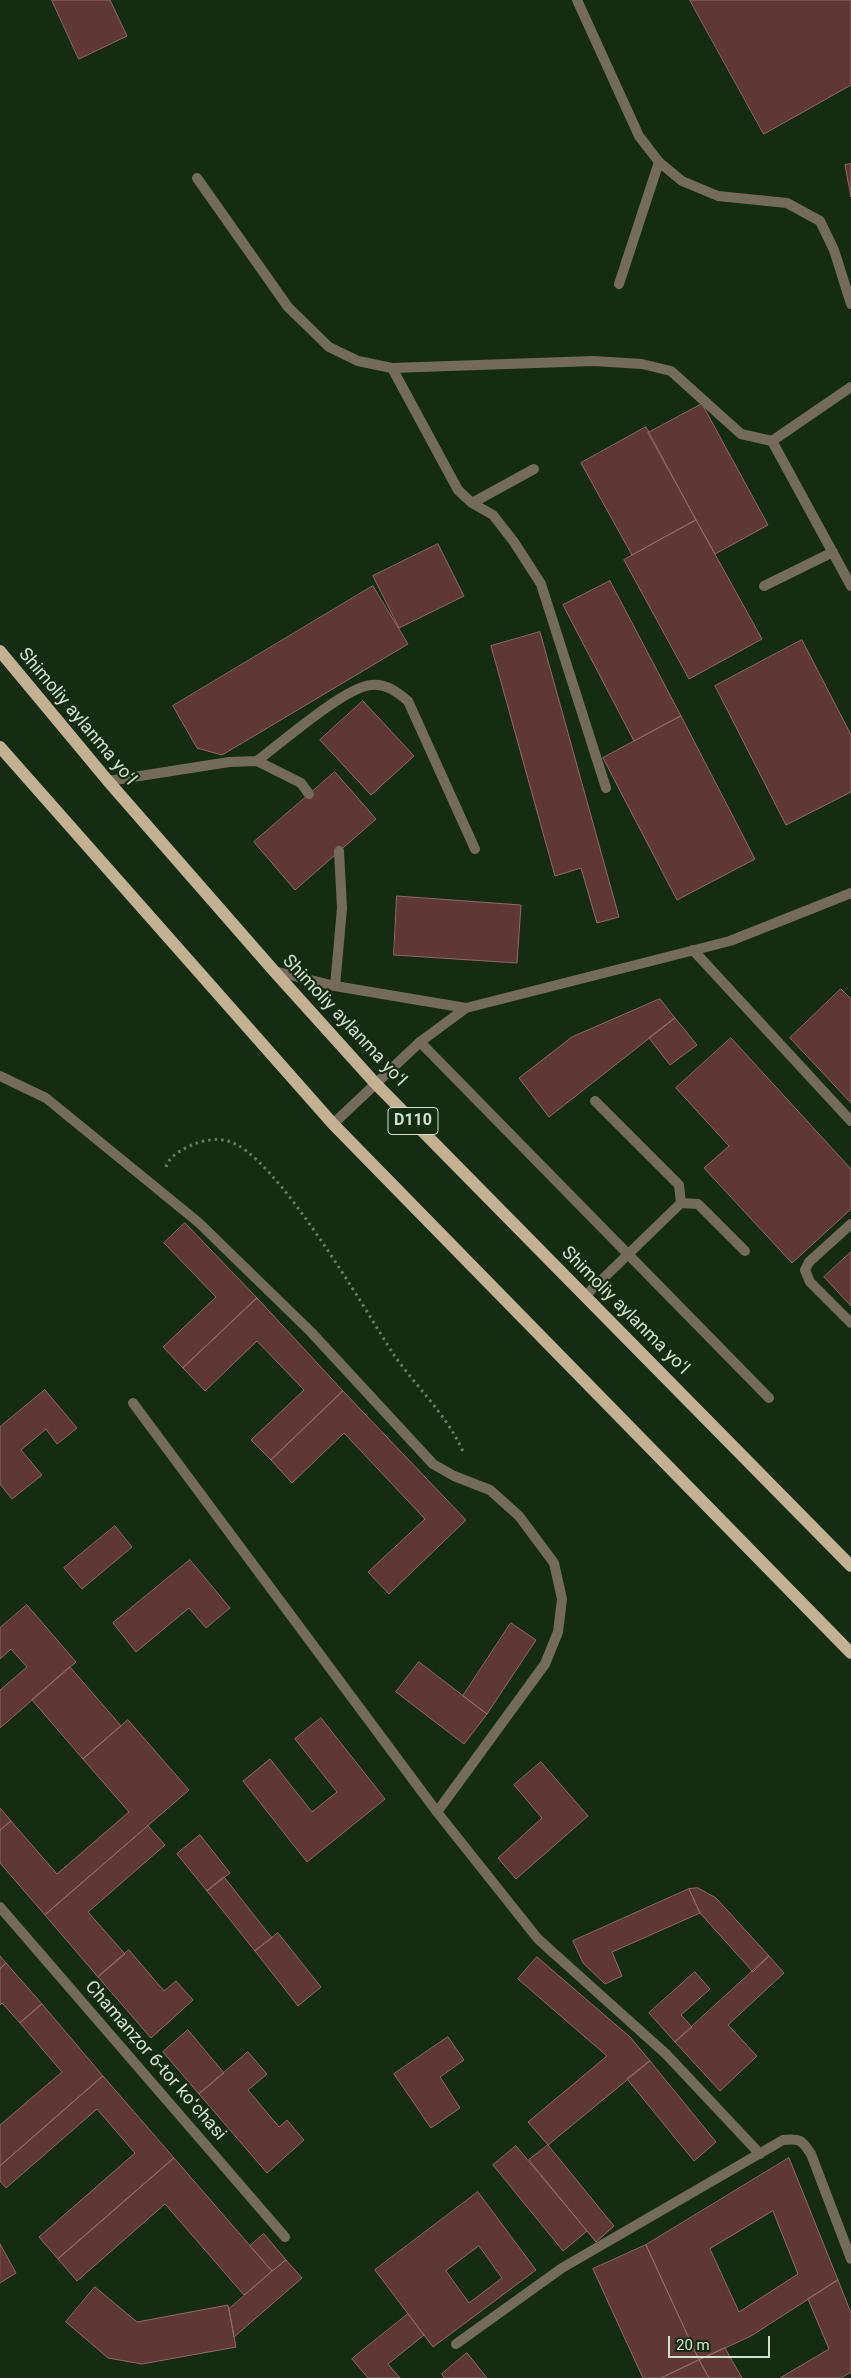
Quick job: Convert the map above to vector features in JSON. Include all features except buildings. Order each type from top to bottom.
[{"type":"main road","name":"Shimoliy aylanma yoʻl","points":[[0,651],[6,661],[108,781],[274,972],[376,1083],[851,1566]]},
{"type":"main road","points":[[0,747],[333,1124],[851,1653]]},
{"type":"street","points":[[577,0],[638,136],[658,162],[682,181],[718,196],[787,203],[820,221],[834,250],[851,304]]},
{"type":"street","points":[[619,284],[658,162]]},
{"type":"street","points":[[197,178],[294,314],[329,347],[358,362],[392,368],[593,361],[642,364],[671,371],[741,434],[772,441],[851,387]]},
{"type":"street","points":[[392,368],[458,490],[472,503],[493,515],[514,542],[541,584],[606,788]]},
{"type":"street","points":[[772,441],[851,586]]},
{"type":"street","points":[[472,503],[534,469]]},
{"type":"street","points":[[764,586],[832,552]]},
{"type":"street","points":[[257,761],[351,690],[372,684],[392,688],[408,701],[475,849]]},
{"type":"street","points":[[108,781],[229,762],[257,761],[301,783],[309,794]]},
{"type":"street","points":[[335,986],[342,908],[339,851]]},
{"type":"street","points":[[333,1124],[420,1042],[466,1008],[730,940],[851,893]]},
{"type":"street","points":[[693,950],[851,1121]]},
{"type":"street","points":[[274,972],[335,986],[466,1008]]},
{"type":"street","points":[[420,1042],[769,1398]]},
{"type":"street","points":[[0,1076],[46,1098],[198,1222],[311,1332],[433,1464],[471,1483],[490,1490],[519,1516],[554,1563],[562,1600],[558,1632],[545,1664],[437,1812]]},
{"type":"street","points":[[595,1101],[678,1185],[681,1203]]},
{"type":"street","points":[[585,1296],[681,1203],[698,1204],[745,1251]]},
{"type":"street","points":[[851,1224],[809,1262],[805,1270],[810,1282],[851,1323]]},
{"type":"street","points":[[133,1402],[437,1812],[538,1939],[666,2054],[760,2154]]},
{"type":"street","name":"Chamanzor 6-tor koʻchasi","points":[[0,1906],[285,2238]]},
{"type":"street","points":[[456,2344],[562,2268],[783,2140],[796,2138],[805,2144],[812,2154],[851,2259]]},
{"type":"path","points":[[160,1190],[167,1163],[183,1148],[204,1140],[228,1141],[252,1155],[284,1190],[325,1247],[396,1357],[451,1427],[466,1460],[471,1483]]}]
